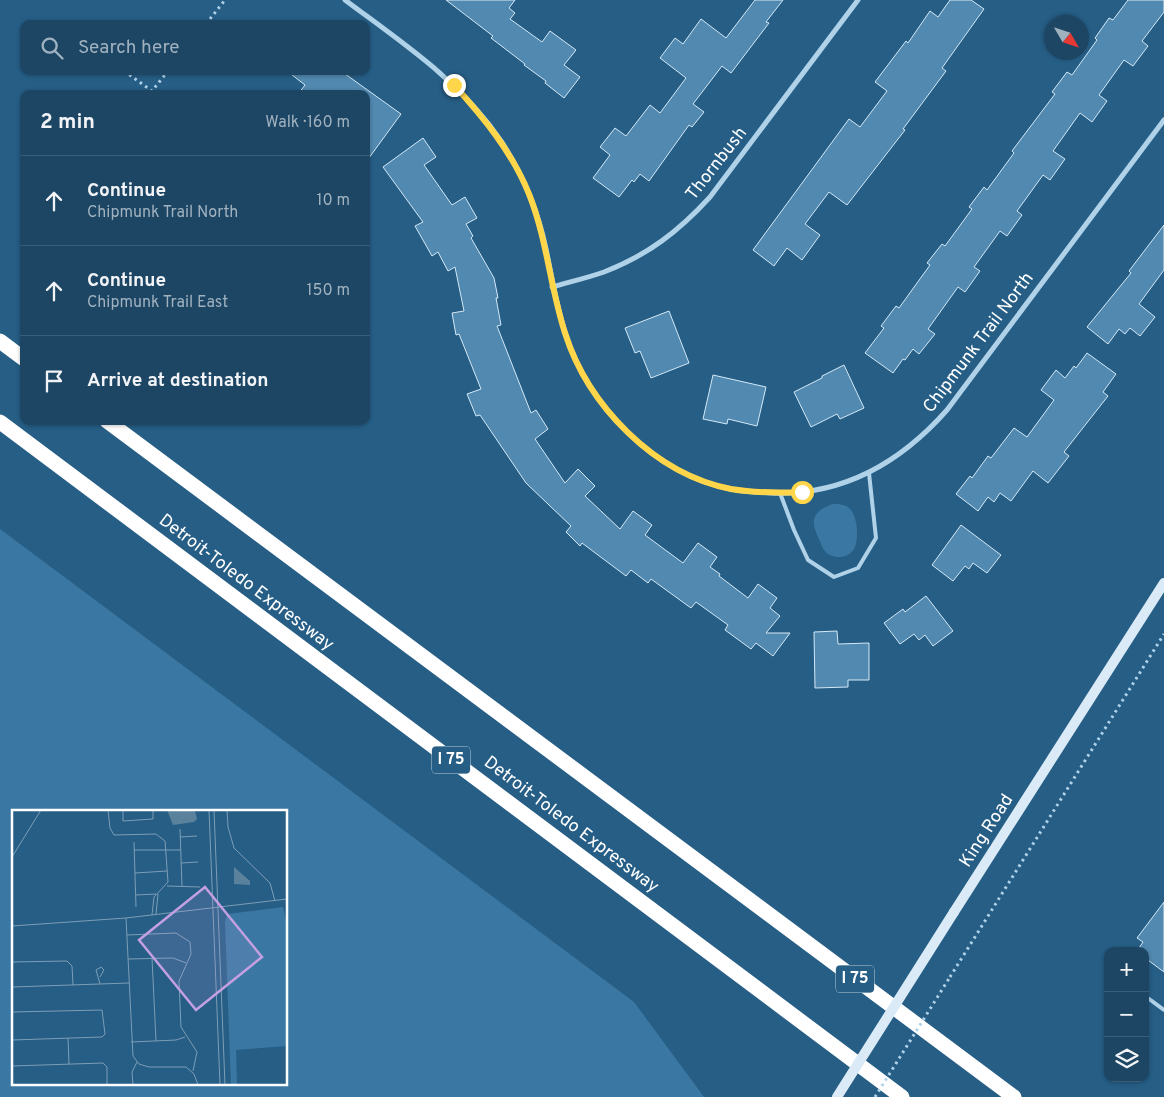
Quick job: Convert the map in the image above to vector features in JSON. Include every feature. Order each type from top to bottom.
[{"type":"highway","points":[[0,341],[20,356]]},
{"type":"highway","name":"Detroit-Toledo Expressway","points":[[0,422],[902,1097]]},
{"type":"highway","name":"I 75","points":[[112,425],[1014,1097]]},
{"type":"main road","name":"King Road","points":[[836,1097],[1164,583]]},
{"type":"street","name":"Chipmunk Trail North","points":[[345,0],[432,65],[454,85],[481,114],[500,141],[528,192],[538,219],[546,247],[552,286],[565,333],[580,370],[602,404],[629,434],[661,459],[704,481],[730,489],[780,493],[826,488],[869,473],[894,459],[913,444],[947,410],[1164,120]]},
{"type":"street","name":"Thornbush","points":[[552,286],[603,273],[632,260],[658,245],[689,220],[710,197],[858,0]]},
{"type":"lane","points":[[780,493],[808,560],[834,577],[858,568],[876,538],[869,473]]},
{"type":"lane","points":[[1149,999],[1164,1010]]},
{"type":"path","points":[[209,20],[225,0]]},
{"type":"path","points":[[130,75],[151,90]]},
{"type":"path","points":[[153,90],[165,75]]},
{"type":"path","points":[[875,1097],[1164,634]]},
{"type":"shaded area","points":[[832,504],[848,507],[855,517],[856,545],[851,553],[843,557],[835,557],[824,550],[814,527],[815,518],[820,510]]},
{"type":"shaded area","points":[[0,529],[634,1002],[704,1097],[0,1097]]},
{"type":"building","points":[[446,0],[515,0],[509,8],[515,13],[510,19],[542,42],[550,31],[576,50],[564,65],[580,77],[564,98],[545,83],[546,81],[491,38],[493,36]]},
{"type":"building","points":[[755,0],[783,0],[766,22],[769,23],[731,73],[722,66],[693,104],[704,112],[692,127],[689,125],[649,181],[640,174],[634,182],[632,180],[619,197],[593,178],[610,155],[600,147],[615,128],[626,136],[650,105],[660,113],[686,78],[660,58],[675,38],[683,44],[701,19],[726,38]]},
{"type":"building","points":[[950,0],[971,0],[984,9],[942,68],[946,71],[903,129],[905,130],[847,205],[829,192],[805,224],[820,235],[802,260],[787,248],[774,266],[753,250],[849,119],[860,127],[887,91],[875,82],[906,41],[908,43],[930,11],[938,17]]},
{"type":"building","points":[[1128,0],[1164,0],[1164,12],[1142,41],[1148,46],[1133,66],[1124,60],[1099,95],[1107,101],[1092,122],[1080,113],[1053,151],[1065,159],[1050,180],[1043,175],[1017,211],[1022,215],[1007,236],[1000,231],[974,267],[980,271],[965,292],[958,287],[928,329],[935,334],[919,354],[913,349],[893,373],[865,353],[884,328],[881,326],[896,306],[899,308],[930,265],[927,263],[942,244],[945,246],[972,209],[969,207],[984,187],[987,190],[1014,153],[1012,151],[1055,94],[1052,92],[1067,72],[1072,75],[1083,60],[1089,60],[1089,51],[1097,40],[1095,38],[1109,18],[1113,20]]},
{"type":"building","points":[[292,75],[347,75],[368,90],[301,90],[305,85]]},
{"type":"building","points":[[370,92],[401,114],[370,157]]},
{"type":"building","points":[[423,138],[436,157],[424,165],[452,205],[465,197],[477,218],[466,224],[473,236],[471,238],[494,278],[501,325],[497,326],[531,413],[536,410],[548,429],[535,439],[565,483],[578,469],[595,486],[585,496],[620,529],[633,511],[652,525],[645,535],[683,563],[698,543],[717,557],[710,567],[748,598],[758,584],[777,598],[770,608],[780,616],[766,633],[790,633],[773,656],[756,643],[751,649],[725,630],[728,625],[696,602],[691,608],[651,579],[648,583],[631,570],[626,576],[582,543],[580,546],[566,532],[571,526],[526,483],[480,415],[476,416],[467,394],[481,389],[459,334],[456,335],[452,313],[464,311],[455,267],[448,271],[438,252],[432,256],[415,226],[423,222],[383,167]]},
{"type":"building","points":[[1164,225],[1164,270],[1139,304],[1155,317],[1140,336],[1130,328],[1125,334],[1119,329],[1108,344],[1087,327],[1131,273],[1129,271]]},
{"type":"building","points":[[669,311],[689,363],[651,378],[640,351],[635,353],[625,328]]},
{"type":"building","points":[[1087,353],[1116,374],[1103,392],[1108,396],[1064,452],[1069,456],[1048,483],[1033,471],[1011,501],[1000,493],[994,502],[988,497],[978,511],[956,494],[970,476],[972,478],[988,456],[991,458],[1014,428],[1027,437],[1054,400],[1041,390],[1056,370],[1065,378],[1074,366],[1076,368]]},
{"type":"building","points":[[844,365],[864,408],[840,419],[837,414],[811,427],[794,392]]},
{"type":"building","points":[[713,375],[766,387],[757,426],[728,419],[727,424],[703,419]]},
{"type":"building","points":[[961,525],[1001,555],[987,573],[973,563],[969,569],[965,566],[953,581],[932,565]]},
{"type":"building","points":[[926,596],[953,631],[933,646],[925,635],[919,640],[914,634],[900,644],[884,623],[903,609],[905,612]]},
{"type":"building","points":[[837,631],[838,644],[869,643],[869,680],[848,680],[848,687],[815,688],[814,632]]},
{"type":"building","points":[[1164,902],[1164,972],[1149,961],[1149,947],[1140,947],[1143,942],[1137,938]]},
{"type":"route","points":[[454,85],[481,114],[500,141],[528,192],[546,247],[552,286],[565,333],[580,370],[602,404],[629,434],[661,459],[704,481],[730,489],[755,492],[802,492]]}]
